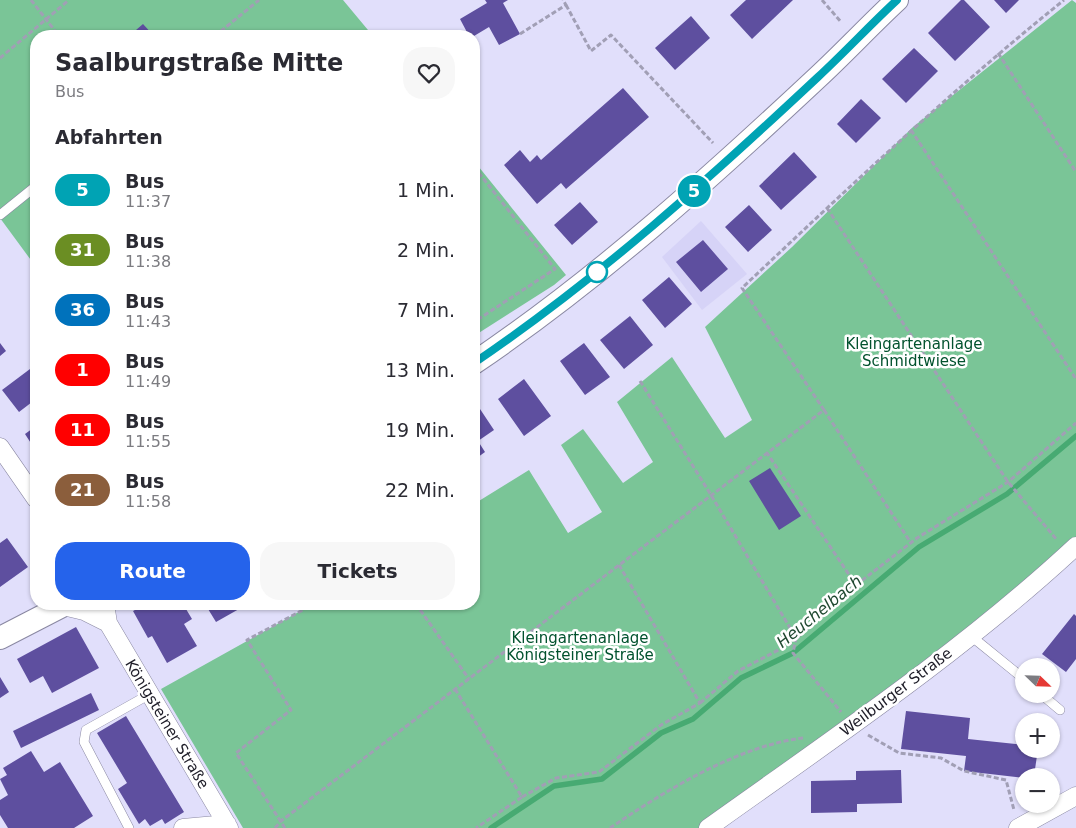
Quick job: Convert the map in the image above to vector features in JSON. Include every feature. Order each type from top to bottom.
[{"type":"street","points":[[480,359],[595,275],[661,220],[820,76],[897,0]]},
{"type":"street","points":[[0,447],[30,490]]},
{"type":"street","name":"Weilburger Straße","points":[[708,828],[852,726],[971,636],[1072,549]]},
{"type":"street","points":[[0,622],[30,606]]},
{"type":"street","points":[[0,638],[54,610]]},
{"type":"street","points":[[81,610],[108,623]]},
{"type":"street","name":"Königsteiner Straße","points":[[106,610],[108,623],[228,826],[183,828]]},
{"type":"street","points":[[1018,828],[1076,796]]},
{"type":"lane","points":[[0,215],[30,191]]},
{"type":"lane","points":[[971,636],[1015,673]]},
{"type":"lane","points":[[129,828],[84,742],[86,730],[150,694]]},
{"type":"lane","points":[[1052,703],[1060,710]]},
{"type":"path","points":[[32,0],[54,30]]},
{"type":"path","points":[[34,30],[69,0]]},
{"type":"path","points":[[222,30],[259,0]]},
{"type":"path","points":[[563,0],[592,51],[612,35],[713,143]]},
{"type":"path","points":[[822,0],[842,22]]},
{"type":"path","points":[[911,543],[742,288],[911,130],[998,53],[1064,0]]},
{"type":"path","points":[[520,34],[566,5]]},
{"type":"path","points":[[0,58],[30,33]]},
{"type":"path","points":[[998,53],[1076,172]]},
{"type":"path","points":[[911,130],[1076,379]]},
{"type":"path","points":[[480,174],[556,269],[480,318]]},
{"type":"path","points":[[828,208],[1008,482],[1072,549]]},
{"type":"path","points":[[640,381],[711,495],[796,638],[793,653],[852,726],[899,753],[941,758],[964,772],[1006,780],[1018,828]]},
{"type":"path","points":[[274,828],[824,410]]},
{"type":"path","points":[[476,828],[522,797],[556,778],[599,772],[661,725],[700,703],[738,671],[790,644],[856,585],[911,543],[1008,482],[1076,423]]},
{"type":"path","points":[[767,453],[856,585]]},
{"type":"path","points":[[618,565],[700,703]]},
{"type":"path","points":[[285,828],[236,753],[291,710],[247,640],[303,610]]},
{"type":"path","points":[[420,610],[469,679]]},
{"type":"path","points":[[455,689],[522,797]]},
{"type":"path","points":[[610,828],[644,805],[692,778],[736,757],[776,743],[817,736],[834,738]]},
{"type":"shaded area","points":[[701,221],[747,274],[702,310],[662,257]]},
{"type":"green space","points":[[0,0],[343,0],[368,30],[30,30],[30,259],[0,218]]},
{"type":"green space","points":[[1072,0],[1076,3],[1076,546],[708,828],[243,828],[161,689],[302,610],[480,610],[480,500],[529,470],[568,533],[602,512],[561,445],[583,429],[623,483],[653,462],[617,402],[672,357],[725,438],[752,420],[705,327],[792,247],[913,127]]},
{"type":"green space","points":[[480,168],[566,275],[554,285],[480,332]]},
{"type":"building","points":[[485,0],[508,0],[503,3],[520,34],[499,45],[489,27],[480,32],[480,30],[466,30],[460,19],[487,3]]},
{"type":"building","points":[[746,0],[793,0],[752,39],[730,15]]},
{"type":"building","points":[[961,0],[964,0],[990,27],[955,61],[928,33]]},
{"type":"building","points":[[994,0],[1019,0],[1006,13]]},
{"type":"building","points":[[691,16],[710,38],[675,70],[655,48]]},
{"type":"building","points":[[143,24],[148,30],[136,30]]},
{"type":"building","points":[[914,48],[938,71],[906,103],[882,79]]},
{"type":"building","points":[[623,88],[649,117],[566,189],[561,183],[537,204],[504,165],[520,150],[530,162],[537,155],[541,160]]},
{"type":"building","points":[[861,99],[881,118],[856,143],[837,124]]},
{"type":"building","points":[[794,152],[817,177],[781,210],[759,186]]},
{"type":"building","points":[[580,202],[598,222],[572,245],[554,225]]},
{"type":"building","points":[[749,205],[772,230],[748,252],[725,227]]},
{"type":"building","points":[[703,240],[728,269],[701,292],[676,262]]},
{"type":"building","points":[[669,277],[692,304],[665,328],[642,300]]},
{"type":"building","points":[[630,316],[653,345],[624,369],[600,340]]},
{"type":"building","points":[[0,343],[6,351],[0,356]]},
{"type":"building","points":[[584,343],[610,377],[585,395],[560,361]]},
{"type":"building","points":[[30,369],[30,404],[19,412],[2,390]]},
{"type":"building","points":[[524,379],[551,416],[524,436],[498,399]]},
{"type":"building","points":[[480,409],[494,430],[480,440]]},
{"type":"building","points":[[30,430],[30,442],[25,434]]},
{"type":"building","points":[[480,444],[485,452],[480,456]]},
{"type":"building","points":[[770,468],[801,516],[779,530],[749,481]]},
{"type":"building","points":[[7,538],[28,567],[0,587],[0,543]]},
{"type":"building","points":[[187,610],[192,619],[184,624],[197,646],[167,663],[152,636],[148,638],[133,611]]},
{"type":"building","points":[[209,610],[237,610],[216,622]]},
{"type":"building","points":[[1074,614],[1076,616],[1076,659],[1066,672],[1060,668],[1060,658],[1047,658],[1042,654]]},
{"type":"building","points":[[76,627],[99,668],[52,693],[43,676],[30,683],[17,659]]},
{"type":"building","points":[[0,677],[9,692],[0,698]]},
{"type":"building","points":[[91,693],[99,710],[21,748],[13,731]]},
{"type":"building","points":[[906,711],[970,718],[968,739],[1015,744],[1015,758],[1037,758],[1035,768],[1015,768],[1015,777],[964,771],[966,756],[901,749]]},
{"type":"building","points":[[126,716],[184,812],[165,824],[162,819],[150,826],[145,819],[139,824],[118,789],[127,783],[97,733]]},
{"type":"building","points":[[31,751],[44,772],[60,762],[93,816],[74,828],[8,828],[0,815],[0,800],[8,795],[0,779],[7,775],[3,768]]},
{"type":"building","points":[[901,770],[902,803],[857,804],[857,812],[811,813],[811,781],[856,780],[856,771]]},
{"type":"waterway","name":"Heuchelbach","points":[[491,828],[554,786],[602,779],[661,733],[693,719],[741,678],[793,653],[919,547],[1007,494],[1076,436]]},
{"type":"bus line","name":"5","points":[[480,359],[595,275],[661,220],[820,76],[897,0]]},
{"type":"park label","name":"Kleingartenanlage Schmidtwiese","points":[[914,352]]},
{"type":"park label","name":"Kleingartenanlage Königsteiner Straße","points":[[580,646]]}]
